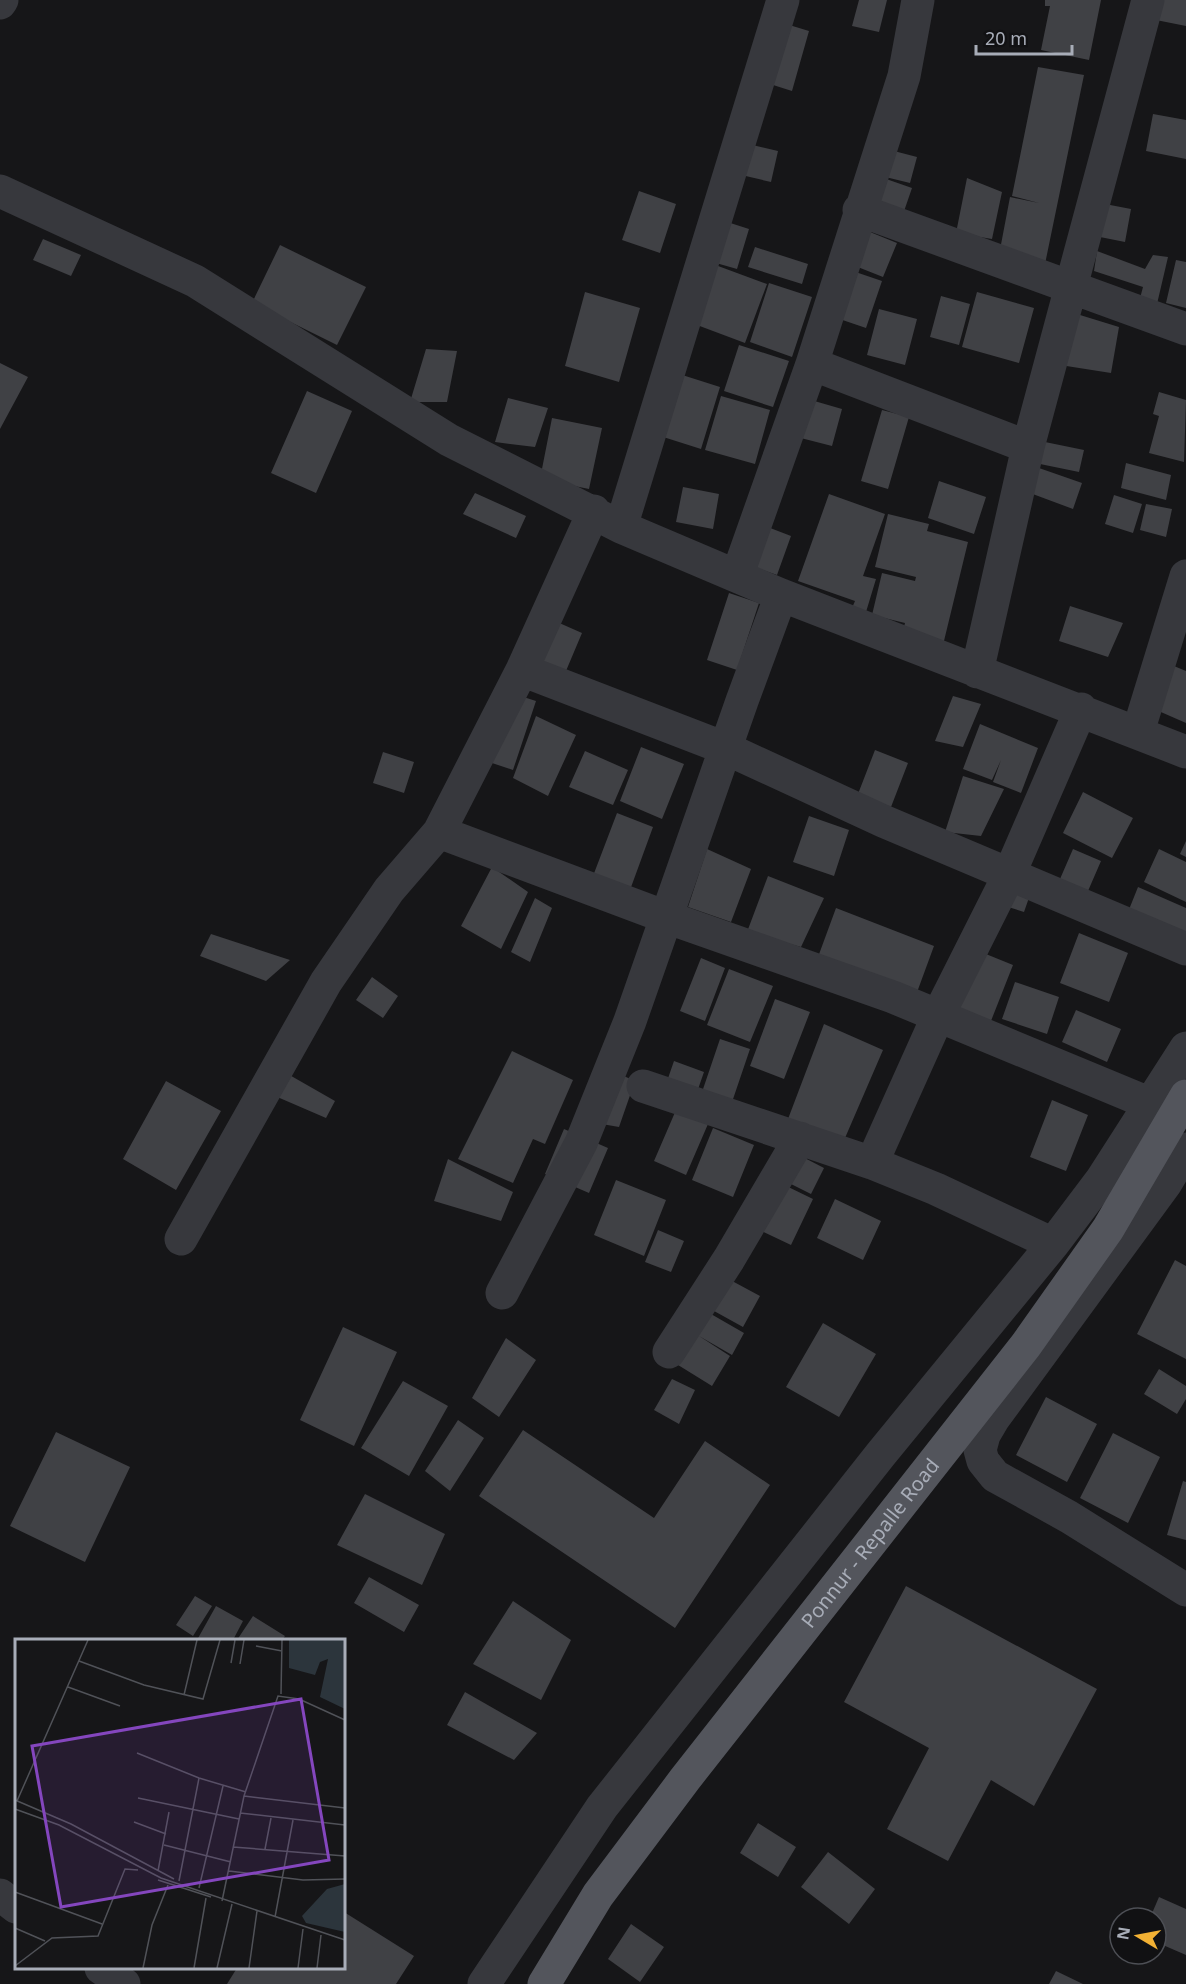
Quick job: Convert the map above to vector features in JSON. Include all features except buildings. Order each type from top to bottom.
[{"type":"main road","name":"Ponnur - Repalle Road","points":[[544,1984],[598,1895],[685,1779],[1026,1345],[1108,1229],[1186,1096]]},
{"type":"street","points":[[181,1239],[326,982],[389,890],[439,832],[522,670],[607,519],[783,0]]},
{"type":"street","points":[[737,576],[812,364],[859,210],[904,76],[918,0]]},
{"type":"street","points":[[977,672],[1028,447],[1148,0]]},
{"type":"street","points":[[0,191],[195,281],[448,440],[607,519],[781,595],[1186,752]]},
{"type":"street","points":[[859,210],[1186,329]]},
{"type":"street","points":[[812,364],[1028,447]]},
{"type":"street","points":[[1138,732],[1186,576]]},
{"type":"street","points":[[502,1293],[581,1143],[630,1022],[781,595]]},
{"type":"street","points":[[522,670],[727,749],[883,821],[1186,949]]},
{"type":"street","points":[[872,1163],[938,1016],[1009,875],[1081,710]]},
{"type":"street","points":[[439,832],[938,1016],[1151,1104]]},
{"type":"street","points":[[484,1984],[602,1807],[881,1454],[1053,1244],[1102,1179],[1186,1048]]},
{"type":"street","points":[[643,1086],[872,1163],[936,1189],[1053,1244]]},
{"type":"street","points":[[669,1352],[729,1258],[800,1138]]},
{"type":"street","points":[[1186,1149],[1176,1189],[994,1418],[984,1435],[980,1450],[983,1461],[995,1476],[1069,1517],[1186,1590]]},
{"type":"street","points":[[0,1895],[15,1906]]},
{"type":"street","points":[[102,1969],[124,1984]]}]
